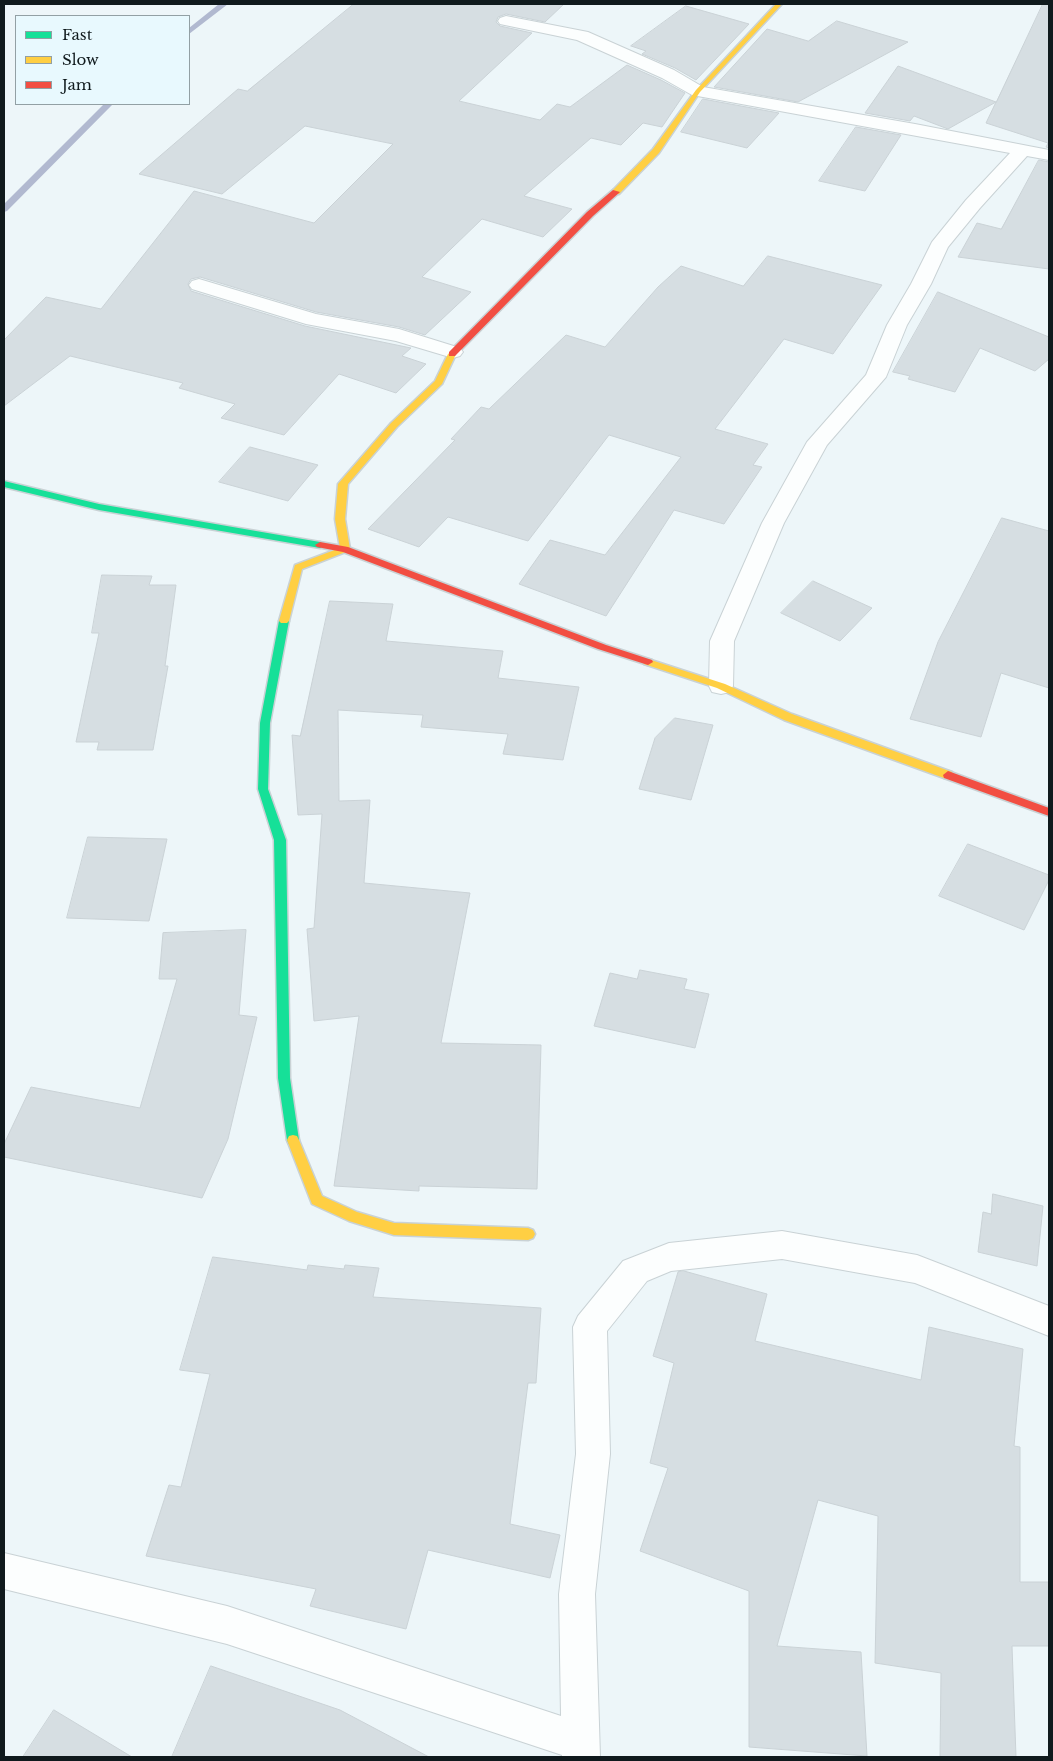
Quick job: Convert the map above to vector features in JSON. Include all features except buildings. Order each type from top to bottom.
[{"type":"street","points":[[345,549],[340,519],[343,484],[394,425],[438,382],[453,352],[590,214],[638,171],[656,151],[698,91],[779,4]]},
{"type":"street","points":[[506,21],[582,36],[668,74],[698,91],[915,128],[1049,156]]},
{"type":"street","points":[[721,686],[722,640],[773,523],[818,442],[876,377],[897,325],[921,284],[939,246],[973,204],[1023,150]]},
{"type":"street","points":[[199,285],[313,320],[399,335],[453,352]]},
{"type":"street","points":[[4,484],[99,506],[248,534],[345,549],[602,647],[721,686],[788,717],[1049,812]]},
{"type":"street","points":[[345,549],[298,568],[286,611],[265,723],[263,789],[280,840],[284,1078],[292,1137],[317,1200],[354,1217],[394,1229],[528,1234]]},
{"type":"street","points":[[4,1571],[227,1626],[581,1750],[577,1594],[593,1454],[590,1327],[636,1271],[670,1257],[782,1245],[917,1269],[1049,1321]]},
{"type":"waterway","points":[[190,31],[224,4]]},
{"type":"waterway","points":[[4,209],[108,105]]},
{"type":"traffic: fast","points":[[4,484],[99,507],[320,545]]},
{"type":"traffic: fast","points":[[284,621],[265,723],[263,789],[280,840],[284,1078],[293,1140]]},
{"type":"traffic: slow","points":[[616,192],[656,151],[698,91],[779,4]]},
{"type":"traffic: slow","points":[[284,621],[298,567],[345,549],[340,519],[343,484],[394,425],[439,382],[452,354]]},
{"type":"traffic: slow","points":[[648,662],[721,686],[788,717],[948,775]]},
{"type":"traffic: slow","points":[[293,1140],[317,1200],[354,1217],[394,1229],[528,1234]]},
{"type":"traffic: jam","points":[[452,354],[590,214],[616,192]]},
{"type":"traffic: jam","points":[[320,545],[345,549],[602,647],[648,662]]},
{"type":"traffic: jam","points":[[948,775],[1049,812]]}]
